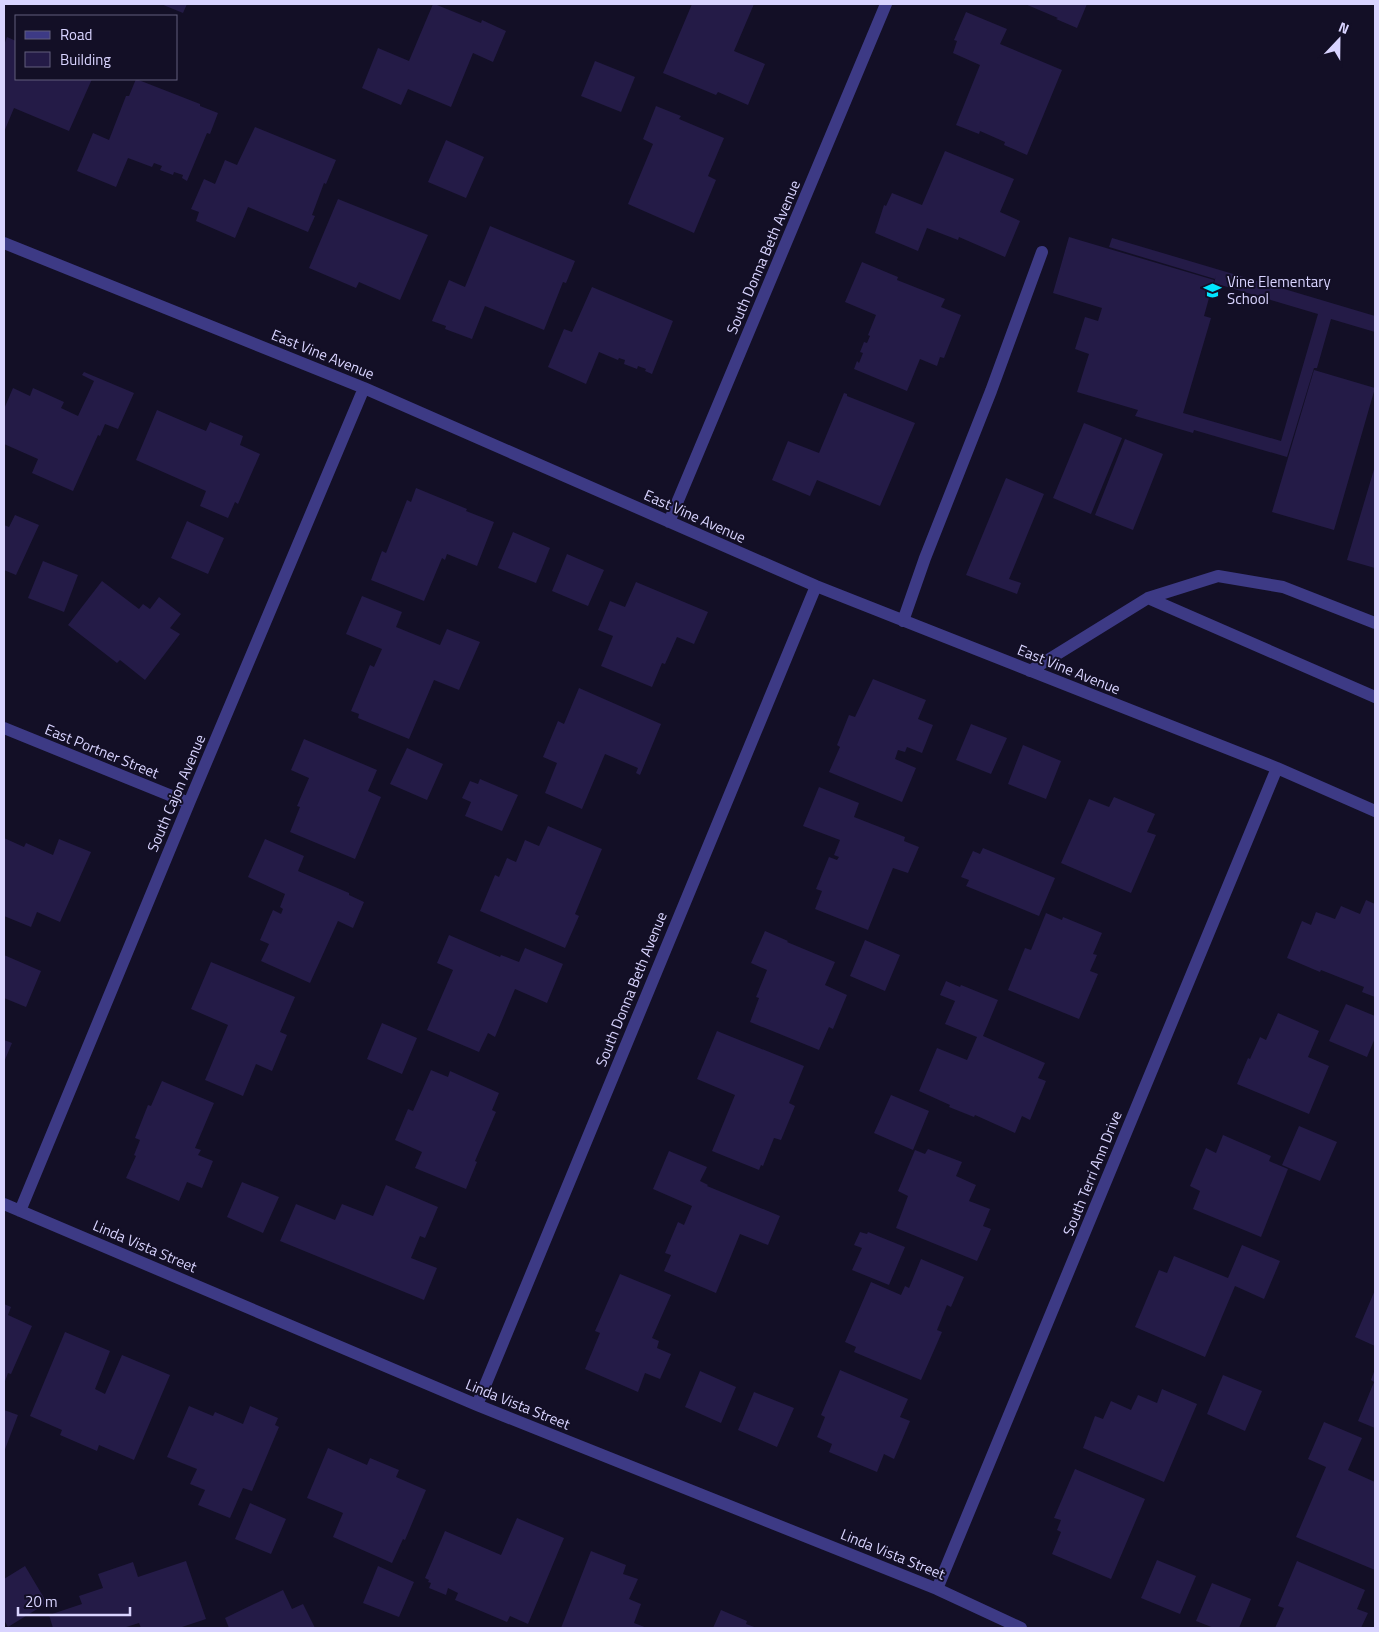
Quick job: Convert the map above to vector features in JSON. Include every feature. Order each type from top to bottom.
[{"type":"street","name":"South Donna Beth Avenue","points":[[669,522],[886,4]]},
{"type":"street","name":"East Vine Avenue","points":[[4,243],[364,388],[816,586],[1277,768],[1375,810]]},
{"type":"street","points":[[903,621],[925,558],[991,392],[1042,252]]},
{"type":"street","name":"South Cajon Avenue","points":[[20,1211],[364,388]]},
{"type":"street","points":[[1030,671],[1148,598],[1218,576],[1283,587],[1375,623]]},
{"type":"street","name":"South Donna Beth Avenue","points":[[477,1405],[816,586]]},
{"type":"street","points":[[1148,598],[1375,697]]},
{"type":"street","name":"East Portner Street","points":[[4,728],[189,803]]},
{"type":"street","name":"South Terri Ann Drive","points":[[938,1589],[1277,768]]},
{"type":"street","name":"Linda Vista Street","points":[[4,1204],[477,1405],[938,1589],[1021,1628]]},
{"type":"building","points":[[161,4],[187,4],[183,13]]},
{"type":"building","points":[[433,4],[438,4],[481,23],[482,20],[506,31],[493,62],[473,53],[451,107],[408,89],[401,105],[362,88],[378,48],[409,61]]},
{"type":"building","points":[[692,4],[754,4],[734,51],[765,64],[748,105],[718,92],[716,95],[663,73]]},
{"type":"building","points":[[1025,4],[1087,4],[1077,28]]},
{"type":"building","points":[[966,12],[1007,29],[1000,44],[1062,70],[1027,155],[1004,145],[1005,142],[980,131],[979,134],[956,125],[980,65],[953,53],[957,41],[954,40]]},
{"type":"building","points":[[7,37],[15,41],[15,80],[92,80],[69,131],[14,108],[4,132],[4,45]]},
{"type":"building","points":[[595,61],[635,77],[621,112],[581,96]]},
{"type":"building","points":[[136,80],[139,80],[218,113],[210,134],[207,133],[187,181],[182,178],[183,175],[174,172],[173,175],[160,170],[162,166],[154,163],[152,167],[128,158],[116,187],[77,171],[93,133],[109,140],[126,96],[129,96]]},
{"type":"building","points":[[656,106],[681,116],[679,119],[724,138],[708,176],[716,180],[694,233],[628,204],[653,144],[643,139]]},
{"type":"building","points":[[255,127],[336,160],[326,184],[324,183],[312,215],[315,216],[308,232],[248,207],[235,238],[196,221],[199,212],[191,209],[204,179],[215,184],[225,160],[237,165]]},
{"type":"building","points":[[446,140],[484,157],[466,198],[428,182]]},
{"type":"building","points":[[945,151],[1014,179],[1000,212],[1020,221],[1005,257],[959,237],[958,240],[927,228],[918,251],[875,233],[884,205],[886,206],[892,193],[922,205]]},
{"type":"building","points":[[338,199],[428,235],[400,300],[359,282],[356,288],[309,268]]},
{"type":"building","points":[[490,226],[575,261],[566,283],[563,282],[544,330],[485,306],[472,339],[445,329],[446,326],[432,321],[449,280],[465,287]]},
{"type":"building","points":[[1069,237],[1214,280],[1204,316],[1211,318],[1183,413],[1281,441],[1318,314],[1214,283],[1216,276],[1215,279],[1109,247],[1112,238],[1375,316],[1375,332],[1331,319],[1317,368],[1314,368],[1287,457],[1194,430],[1193,433],[1135,416],[1138,410],[1077,392],[1089,354],[1075,349],[1085,317],[1098,321],[1102,308],[1053,293]]},
{"type":"building","points":[[862,262],[898,277],[897,280],[945,299],[941,307],[961,315],[944,358],[940,357],[937,366],[920,359],[907,391],[854,369],[863,353],[860,352],[864,342],[867,343],[870,336],[868,335],[876,315],[845,302]]},
{"type":"building","points":[[592,287],[673,321],[652,374],[638,366],[637,369],[624,364],[625,360],[619,358],[618,360],[599,352],[586,384],[548,367],[564,329],[572,332]]},
{"type":"building","points":[[1314,370],[1375,388],[1334,530],[1272,512]]},
{"type":"building","points":[[84,372],[134,393],[118,429],[105,424],[100,436],[98,435],[73,491],[32,473],[38,459],[4,444],[4,409],[13,388],[30,396],[33,388],[64,402],[61,408],[78,416],[94,381],[82,375]]},
{"type":"building","points":[[844,393],[847,396],[915,423],[880,506],[817,480],[810,496],[772,480],[788,441],[819,453]]},
{"type":"building","points":[[157,410],[206,431],[210,422],[243,436],[240,445],[260,454],[238,504],[235,502],[228,518],[200,506],[206,491],[136,460]]},
{"type":"building","points":[[1084,423],[1122,438],[1091,514],[1053,498]]},
{"type":"building","points":[[1125,439],[1163,454],[1133,530],[1095,515]]},
{"type":"building","points":[[1375,466],[1375,568],[1347,560]]},
{"type":"building","points":[[1006,478],[1044,494],[1009,579],[1021,583],[1017,594],[966,575]]},
{"type":"building","points":[[416,488],[494,522],[477,566],[447,554],[445,560],[442,558],[424,601],[371,580],[382,551],[386,553],[407,500],[411,502]]},
{"type":"building","points":[[15,515],[39,525],[16,575],[4,570],[4,525],[9,527]]},
{"type":"building","points":[[187,521],[224,538],[208,574],[171,558]]},
{"type":"building","points":[[513,532],[550,548],[536,583],[498,568]]},
{"type":"building","points":[[567,554],[604,570],[588,606],[552,591]]},
{"type":"building","points":[[43,561],[78,575],[64,612],[28,598]]},
{"type":"building","points":[[102,581],[139,609],[143,604],[150,609],[159,597],[181,614],[170,628],[180,634],[145,680],[120,660],[117,663],[68,625]]},
{"type":"building","points":[[636,582],[708,612],[694,644],[677,637],[665,664],[662,663],[652,687],[601,666],[613,636],[598,630],[610,601],[625,607]]},
{"type":"building","points":[[362,596],[402,612],[396,627],[440,645],[447,629],[480,642],[459,690],[434,680],[409,739],[358,718],[359,714],[351,711],[370,665],[374,667],[382,649],[346,634]]},
{"type":"building","points":[[873,679],[926,700],[918,719],[933,725],[922,753],[907,747],[905,752],[898,750],[895,759],[916,768],[902,802],[829,772],[840,747],[837,745],[849,715],[855,717]]},
{"type":"building","points":[[579,688],[661,724],[640,775],[636,773],[638,768],[605,754],[582,809],[545,793],[557,763],[543,757],[558,721],[564,724]]},
{"type":"building","points":[[971,724],[1007,738],[991,774],[956,760]]},
{"type":"building","points":[[304,739],[377,770],[368,791],[381,797],[355,859],[290,832],[300,807],[297,806],[309,778],[291,770]]},
{"type":"building","points":[[1023,745],[1061,761],[1046,799],[1008,784]]},
{"type":"building","points":[[407,748],[443,764],[427,800],[390,784]]},
{"type":"building","points":[[480,779],[518,795],[502,831],[465,816],[471,802],[462,798],[470,781],[478,784]]},
{"type":"building","points":[[819,787],[859,803],[854,817],[905,837],[904,841],[919,847],[908,873],[893,868],[868,930],[815,909],[822,891],[816,889],[829,857],[837,860],[839,857],[834,855],[840,840],[803,826]]},
{"type":"building","points":[[1114,797],[1155,814],[1147,832],[1156,835],[1131,893],[1061,863],[1089,799],[1109,807]]},
{"type":"building","points":[[548,826],[602,849],[575,914],[579,916],[565,948],[480,911],[495,875],[499,877],[507,858],[516,862],[525,840],[539,846]]},
{"type":"building","points":[[4,838],[24,847],[26,843],[53,855],[59,839],[91,852],[60,922],[37,912],[31,927],[4,916]]},
{"type":"building","points":[[265,839],[304,856],[298,871],[349,893],[349,895],[364,902],[353,928],[338,921],[310,983],[261,961],[269,944],[260,940],[273,910],[281,914],[283,909],[280,907],[285,894],[248,877]]},
{"type":"building","points":[[983,848],[1055,878],[1039,916],[966,886],[969,880],[961,877],[973,851],[980,854]]},
{"type":"building","points":[[1366,900],[1375,904],[1375,997],[1362,992],[1364,987],[1287,958],[1302,921],[1311,925],[1316,912],[1335,919],[1341,906],[1360,914]]},
{"type":"building","points":[[1046,913],[1062,920],[1063,917],[1102,933],[1093,954],[1097,955],[1090,971],[1098,974],[1079,1019],[1008,990],[1025,948],[1031,950]]},
{"type":"building","points":[[765,931],[835,962],[825,985],[847,995],[833,1029],[829,1027],[819,1050],[750,1022],[759,998],[756,997],[767,970],[751,963]]},
{"type":"building","points":[[449,935],[500,957],[501,955],[519,962],[525,948],[563,964],[547,1003],[515,989],[495,1037],[488,1033],[479,1052],[427,1030],[453,970],[437,963]]},
{"type":"building","points":[[865,940],[900,955],[885,991],[850,976]]},
{"type":"building","points":[[4,955],[41,971],[26,1007],[4,998]]},
{"type":"building","points":[[211,962],[295,997],[280,1032],[287,1035],[272,1071],[256,1064],[243,1096],[205,1080],[228,1025],[191,1009]]},
{"type":"building","points":[[946,981],[998,1000],[983,1036],[1045,1063],[1038,1078],[1046,1081],[1030,1120],[1022,1116],[1015,1133],[975,1115],[974,1117],[949,1107],[950,1105],[919,1091],[937,1048],[967,1060],[977,1037],[945,1024],[955,1001],[940,995]]},
{"type":"building","points":[[1346,1004],[1375,1016],[1375,1038],[1367,1057],[1329,1041]]},
{"type":"building","points":[[1278,1013],[1319,1031],[1308,1057],[1329,1066],[1309,1114],[1237,1084],[1248,1058],[1250,1059],[1260,1037],[1266,1040]]},
{"type":"building","points":[[382,1023],[417,1038],[402,1074],[367,1059]]},
{"type":"building","points":[[717,1031],[804,1066],[789,1103],[795,1106],[781,1140],[774,1138],[763,1166],[761,1165],[759,1170],[712,1151],[735,1095],[697,1079]]},
{"type":"building","points":[[4,1040],[12,1043],[4,1062]]},
{"type":"building","points":[[431,1070],[448,1077],[450,1071],[499,1093],[492,1110],[496,1112],[475,1161],[477,1162],[466,1189],[415,1168],[422,1152],[395,1140],[408,1109],[413,1111]]},
{"type":"building","points":[[162,1081],[214,1103],[195,1148],[201,1150],[198,1155],[213,1161],[202,1188],[187,1182],[179,1201],[126,1178],[136,1156],[134,1155],[140,1140],[135,1138],[148,1105],[151,1106]]},
{"type":"building","points":[[891,1095],[929,1111],[913,1150],[874,1133]]},
{"type":"building","points":[[1299,1126],[1337,1142],[1320,1181],[1282,1165]]},
{"type":"building","points":[[1223,1135],[1271,1156],[1269,1161],[1288,1169],[1261,1237],[1193,1209],[1200,1191],[1190,1186],[1206,1148],[1216,1153]]},
{"type":"building","points":[[928,1149],[962,1162],[956,1176],[976,1185],[969,1201],[990,1209],[983,1226],[991,1229],[977,1261],[896,1228],[908,1196],[898,1191],[915,1150],[925,1154]]},
{"type":"building","points":[[669,1151],[707,1167],[700,1181],[707,1186],[780,1216],[768,1245],[740,1234],[716,1293],[664,1271],[671,1255],[665,1253],[678,1222],[684,1225],[692,1206],[653,1189]]},
{"type":"building","points":[[242,1182],[279,1197],[263,1233],[227,1217]]},
{"type":"building","points":[[386,1185],[438,1207],[425,1238],[420,1236],[411,1258],[437,1268],[424,1300],[280,1241],[296,1204],[335,1220],[342,1204],[373,1216]]},
{"type":"building","points":[[860,1232],[867,1234],[868,1232],[905,1247],[889,1285],[852,1270],[862,1248],[854,1245]]},
{"type":"building","points":[[1242,1245],[1280,1261],[1264,1299],[1235,1286],[1205,1357],[1135,1327],[1159,1270],[1167,1273],[1174,1256],[1228,1278]]},
{"type":"building","points":[[921,1259],[964,1277],[951,1307],[947,1305],[937,1330],[942,1332],[921,1380],[854,1352],[856,1347],[845,1342],[871,1282],[901,1295],[905,1286],[909,1288]]},
{"type":"building","points":[[620,1274],[671,1295],[652,1338],[659,1341],[657,1348],[671,1354],[660,1379],[645,1373],[638,1392],[585,1369],[600,1333],[595,1331]]},
{"type":"building","points":[[1375,1290],[1375,1346],[1355,1337]]},
{"type":"building","points":[[4,1304],[11,1307],[8,1315],[32,1326],[11,1374],[8,1373],[4,1384]]},
{"type":"building","points":[[65,1332],[110,1351],[95,1389],[105,1394],[122,1355],[170,1375],[134,1460],[99,1445],[97,1451],[60,1435],[62,1430],[30,1416]]},
{"type":"building","points":[[1375,1369],[1375,1428],[1358,1421],[1374,1382],[1371,1380]]},
{"type":"building","points":[[840,1370],[908,1399],[900,1417],[910,1421],[894,1459],[884,1454],[877,1472],[829,1452],[832,1444],[817,1437],[825,1417],[821,1415]]},
{"type":"building","points":[[700,1371],[736,1387],[721,1423],[685,1407]]},
{"type":"building","points":[[1223,1375],[1262,1391],[1245,1431],[1207,1414]]},
{"type":"building","points":[[1162,1389],[1197,1404],[1164,1482],[1083,1448],[1095,1416],[1103,1419],[1111,1401],[1131,1410],[1138,1395],[1157,1403]]},
{"type":"building","points":[[754,1392],[794,1408],[777,1447],[738,1430]]},
{"type":"building","points":[[189,1406],[213,1416],[215,1412],[243,1424],[250,1406],[278,1418],[275,1425],[279,1427],[252,1491],[243,1488],[230,1518],[198,1505],[205,1490],[190,1484],[197,1469],[167,1457]]},
{"type":"building","points":[[4,1410],[18,1415],[4,1452]]},
{"type":"building","points":[[1324,1422],[1362,1438],[1348,1470],[1375,1482],[1375,1570],[1296,1537],[1326,1467],[1308,1459]]},
{"type":"building","points":[[328,1448],[367,1465],[370,1458],[399,1470],[396,1477],[426,1490],[405,1540],[403,1539],[392,1563],[333,1537],[343,1513],[307,1498]]},
{"type":"building","points":[[1075,1469],[1145,1499],[1111,1579],[1052,1554],[1061,1532],[1057,1530],[1061,1520],[1054,1518]]},
{"type":"building","points":[[250,1503],[286,1519],[271,1554],[235,1539]]},
{"type":"building","points":[[517,1518],[564,1538],[528,1624],[510,1616],[507,1622],[455,1600],[458,1593],[448,1588],[446,1595],[429,1588],[431,1583],[425,1578],[445,1531],[501,1555]]},
{"type":"building","points":[[591,1551],[626,1565],[623,1574],[638,1579],[629,1599],[641,1604],[634,1623],[647,1628],[561,1628]]},
{"type":"building","points":[[1157,1560],[1196,1576],[1180,1614],[1141,1598]]},
{"type":"building","points":[[186,1561],[206,1619],[179,1628],[141,1628],[139,1623],[123,1628],[53,1628],[49,1615],[82,1604],[79,1596],[103,1588],[98,1574],[133,1562],[138,1577]]},
{"type":"building","points":[[1297,1561],[1365,1590],[1357,1609],[1368,1613],[1361,1628],[1275,1628],[1284,1608],[1278,1606]]},
{"type":"building","points":[[25,1566],[47,1603],[8,1627],[4,1620],[4,1579]]},
{"type":"building","points":[[378,1566],[414,1582],[399,1617],[363,1603]]},
{"type":"building","points":[[1212,1583],[1251,1599],[1239,1628],[1214,1628],[1196,1621]]},
{"type":"building","points":[[283,1590],[292,1609],[303,1604],[315,1628],[229,1628],[225,1618]]},
{"type":"building","points":[[721,1610],[747,1621],[746,1624],[757,1628],[713,1628]]},
{"type":"place","name":"Vine Elementary School","points":[[1213,290]]}]
